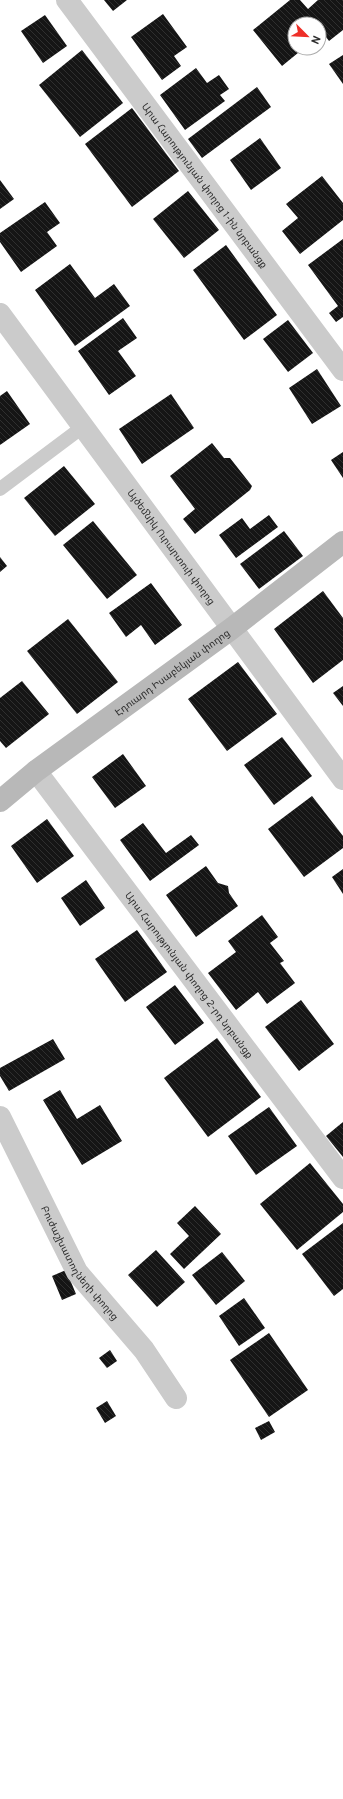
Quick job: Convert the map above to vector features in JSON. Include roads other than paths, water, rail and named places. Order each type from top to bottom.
[{"type":"main road","name":"Էդուարդ Իսաբեկյան փողոց","points":[[0,801],[36,771],[232,629],[343,542]]},
{"type":"street","name":"Արա Հարությունյան փողոց 1-ին նրբանցք","points":[[67,0],[343,370]]},
{"type":"street","name":"Այծեմնիկ Ուրարտուի փողոց","points":[[0,314],[343,779]]},
{"type":"street","name":"Արա Հարությունյան փողոց 2-րդ նրբանցք","points":[[36,771],[343,1178]]},
{"type":"street","name":"Բուժաշխատողների փողոց","points":[[0,1117],[77,1272],[144,1350],[176,1398]]},
{"type":"lane","points":[[0,489],[84,426]]}]
